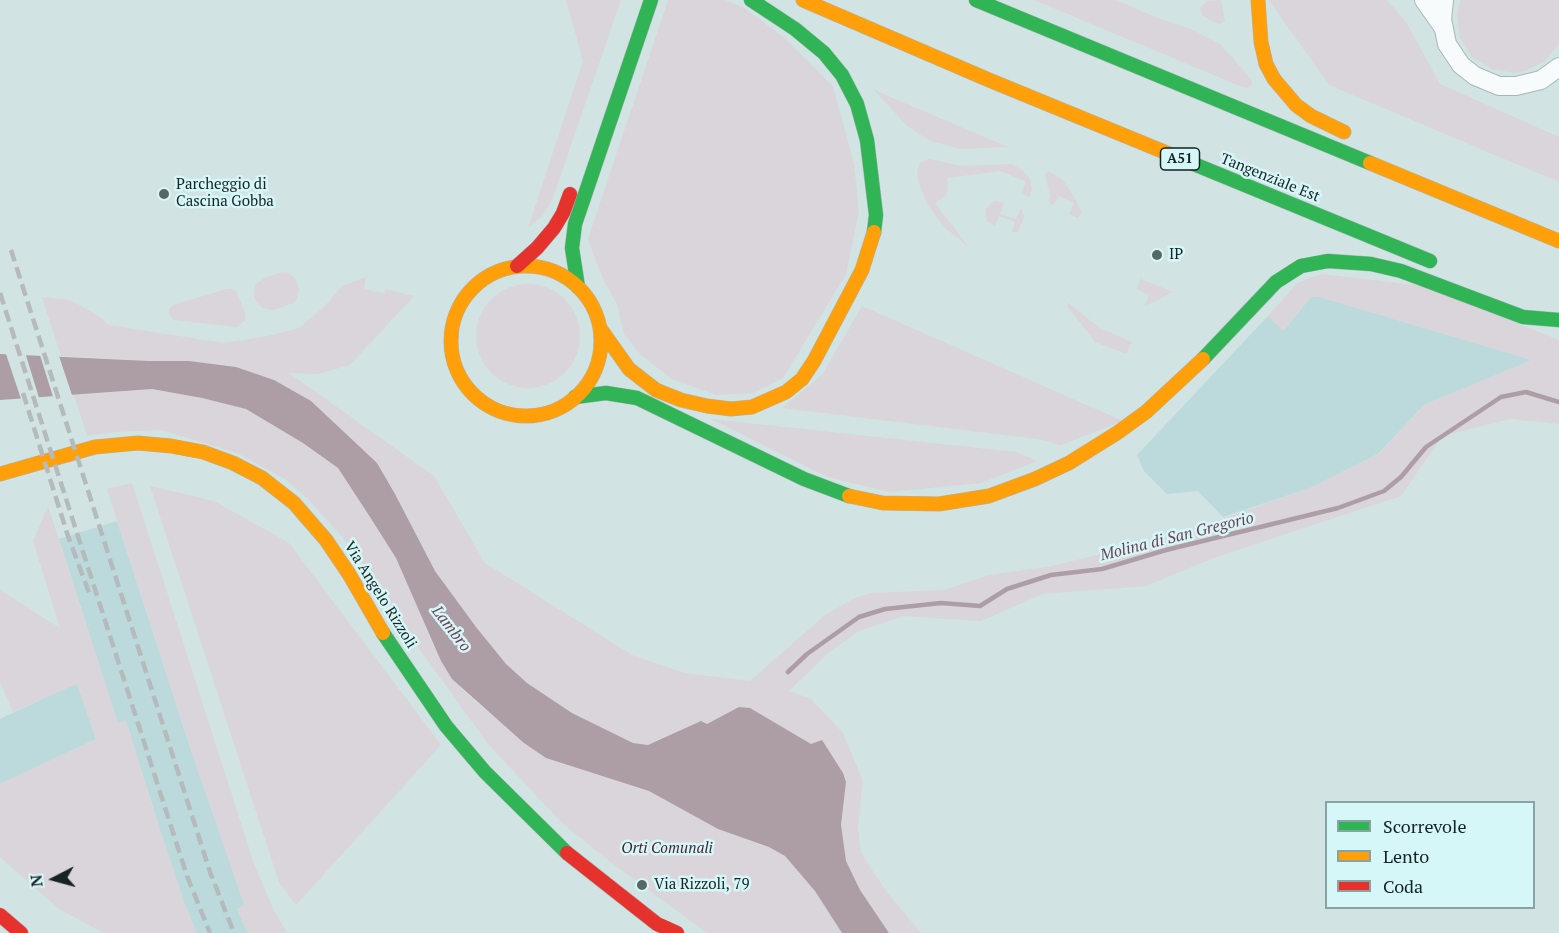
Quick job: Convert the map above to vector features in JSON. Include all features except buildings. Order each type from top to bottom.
[{"type":"main road","points":[[587,145],[637,0]]},
{"type":"main road","points":[[578,286],[572,248],[574,224],[651,0]]},
{"type":"main road","points":[[600,328],[600,351],[596,369],[587,385],[558,409],[522,416],[504,412],[479,399],[466,386],[457,370],[451,342],[455,315],[476,284],[494,273],[517,266],[532,266],[550,270],[578,286],[592,305],[600,328],[629,369],[656,390],[681,400],[707,406],[731,409],[752,407],[778,397],[802,379],[818,354],[862,270],[873,239],[876,215],[867,140],[857,104],[842,75],[824,53],[795,29],[751,0]]},
{"type":"main road","name":"Tangenziale Est","points":[[803,0],[989,80],[1438,265]]},
{"type":"main road","points":[[976,0],[1559,241]]},
{"type":"main road","points":[[1258,0],[1261,42],[1266,64],[1274,79],[1296,105],[1311,116],[1354,137]]},
{"type":"main road","points":[[1386,153],[1413,180]]},
{"type":"main road","points":[[517,266],[537,248],[557,223],[566,208],[576,179]]},
{"type":"main road","points":[[575,397],[606,393],[638,398],[811,482],[845,495],[883,503],[939,504],[989,496],[1035,479],[1069,463],[1117,434],[1191,372],[1276,282],[1301,266],[1328,261],[1371,264],[1401,271],[1523,317],[1559,320]]},
{"type":"main road","points":[[1537,306],[1559,315]]},
{"type":"main road","name":"Via Angelo Rizzoli","points":[[0,474],[95,447],[113,444],[146,444],[171,446],[214,456],[270,484],[298,508],[331,548],[417,685],[468,752],[564,851],[660,928],[677,933]]},
{"type":"main road","points":[[0,915],[21,933]]},
{"type":"street","points":[[1424,0],[1443,27]]},
{"type":"street","points":[[1444,0],[1443,27],[1447,44],[1467,71],[1490,83],[1507,86],[1524,85],[1540,80],[1559,67]]},
{"type":"shaded area","points":[[1311,297],[1320,297],[1532,360],[1424,405],[1378,454],[1310,488],[1223,517],[1198,491],[1167,494],[1144,471],[1137,455],[1268,316],[1284,330]]},
{"type":"shaded area","points":[[117,521],[190,747],[245,906],[237,909],[248,933],[197,933],[185,905],[126,721],[118,724],[59,539]]},
{"type":"shaded area","points":[[77,683],[96,739],[0,784],[0,719]]},
{"type":"green space","points":[[566,0],[621,0],[551,203],[542,216],[528,228],[583,61]]},
{"type":"green space","points":[[668,0],[724,0],[743,7],[786,39],[833,86],[854,164],[859,211],[846,274],[783,378],[753,393],[716,395],[672,379],[641,355],[624,334],[617,304],[602,277],[588,239]]},
{"type":"green space","points":[[1034,0],[1116,0],[1160,19],[1191,29],[1220,44],[1252,81],[1252,85],[1248,88],[1240,86]]},
{"type":"green space","points":[[1221,0],[1225,22],[1219,24],[1203,16],[1200,8],[1207,1]]},
{"type":"green space","points":[[1269,0],[1387,0],[1406,22],[1440,84],[1559,137],[1559,182],[1329,85]]},
{"type":"green space","points":[[1460,0],[1559,0],[1559,44],[1545,61],[1525,71],[1514,73],[1492,69],[1472,57],[1460,38],[1457,15]]},
{"type":"green space","points":[[874,90],[1008,147],[961,149],[930,141],[906,125]]},
{"type":"green space","points":[[929,159],[962,166],[1012,164],[1030,179],[1032,189],[1030,197],[1021,193],[1026,182],[1001,171],[947,178],[946,195],[935,203],[969,247],[945,228],[927,204],[917,171],[920,163]]},
{"type":"green space","points":[[1049,171],[1063,180],[1073,195],[1082,212],[1078,218],[1069,214],[1074,203],[1059,196],[1053,205],[1049,203],[1050,196],[1045,174]]},
{"type":"green space","points":[[995,201],[1004,203],[1000,214],[1016,219],[1020,209],[1022,210],[1024,217],[1018,232],[1012,232],[1015,222],[999,216],[995,226],[987,221],[985,210]]},
{"type":"green space","points":[[282,272],[289,273],[295,278],[299,289],[297,299],[277,309],[262,308],[254,298],[255,285],[264,278]]},
{"type":"green space","points":[[1321,274],[1423,286],[1559,340],[1559,424],[1510,419],[1442,436],[1401,496],[1213,558],[1146,586],[1042,594],[981,621],[904,616],[859,631],[828,653],[789,691],[811,699],[843,733],[863,781],[858,827],[861,853],[886,891],[921,933],[889,933],[860,890],[846,861],[842,842],[841,825],[846,782],[843,773],[822,741],[811,744],[750,708],[739,707],[707,724],[701,721],[648,745],[633,743],[572,713],[527,683],[506,665],[435,571],[377,463],[344,434],[236,367],[189,361],[61,356],[42,297],[70,300],[94,313],[109,325],[224,343],[299,328],[325,306],[342,286],[366,277],[364,289],[384,293],[385,289],[414,296],[350,365],[318,374],[289,373],[434,476],[485,563],[632,655],[684,673],[750,681],[825,615],[855,598],[871,593],[944,590],[989,575],[1052,566],[1174,536],[1310,488],[1379,454],[1424,405],[1532,360],[1320,297],[1311,297],[1283,331],[1268,316],[1297,283]]},
{"type":"green space","points":[[1140,279],[1173,292],[1145,306],[1149,295],[1137,289]]},
{"type":"green space","points":[[528,284],[548,288],[565,299],[576,316],[580,336],[576,356],[565,373],[548,384],[528,388],[508,384],[491,373],[480,356],[476,336],[480,316],[491,299],[508,288]]},
{"type":"green space","points":[[227,289],[237,292],[245,313],[245,320],[237,327],[174,320],[169,314],[173,305]]},
{"type":"green space","points":[[1068,303],[1100,328],[1132,342],[1126,354],[1095,342],[1067,306]]},
{"type":"green space","points":[[862,306],[1123,421],[1061,445],[1038,439],[782,408],[822,375]]},
{"type":"green space","name":"Orti Comunali","points":[[152,389],[246,409],[303,443],[338,468],[396,558],[441,661],[452,679],[477,703],[546,758],[649,791],[718,829],[769,847],[785,856],[815,891],[842,933],[707,933],[608,860],[563,824],[488,744],[402,625],[353,549],[307,498],[285,479],[237,453],[161,430],[87,436],[74,395]]},
{"type":"green space","points":[[711,419],[1016,452],[1037,461],[981,483],[890,492],[828,477]]},
{"type":"green space","points":[[132,483],[254,864],[274,911],[287,933],[248,933],[237,909],[244,905],[190,747],[107,489]]},
{"type":"green space","points":[[150,486],[214,501],[289,543],[441,745],[296,905],[279,882]]},
{"type":"green space","points":[[48,506],[118,723],[126,721],[185,905],[197,933],[104,933],[59,909],[0,857],[0,784],[96,739],[77,684],[13,712],[0,682],[0,590],[60,628],[33,541]]},
{"type":"water","name":"Lambro","points":[[0,354],[189,361],[236,367],[274,380],[311,401],[377,463],[435,571],[506,664],[527,683],[572,713],[633,743],[648,745],[701,721],[707,724],[739,707],[750,708],[811,744],[822,740],[843,773],[846,782],[841,825],[846,861],[860,890],[889,933],[842,933],[815,891],[785,856],[769,847],[718,829],[649,791],[546,758],[524,743],[452,679],[441,661],[396,558],[338,468],[303,443],[246,409],[152,389],[0,400]]},
{"type":"pier","points":[[5,351],[25,352],[40,401],[22,402]]},
{"type":"pier","points":[[39,352],[58,353],[73,398],[54,400]]},
{"type":"waterway","name":"Molina di San Gregorio","points":[[788,672],[807,654],[859,617],[885,609],[941,603],[980,606],[1007,589],[1051,575],[1102,569],[1166,550],[1338,508],[1384,491],[1401,477],[1426,447],[1501,397],[1526,392],[1559,402]]},
{"type":"railway","points":[[11,250],[210,872],[234,933]]},
{"type":"railway","points":[[0,293],[187,876],[210,933]]},
{"type":"railway","points":[[23,393],[68,536],[91,598]]},
{"type":"traffic: fast","points":[[578,287],[572,248],[575,224],[651,0]]},
{"type":"traffic: fast","points":[[751,0],[795,29],[824,53],[842,75],[857,104],[867,140],[876,215],[874,232]]},
{"type":"traffic: fast","points":[[976,0],[1370,163]]},
{"type":"traffic: fast","points":[[1184,160],[1430,261]]},
{"type":"traffic: fast","points":[[1203,359],[1276,282],[1301,266],[1328,261],[1371,264],[1401,271],[1523,317],[1559,320]]},
{"type":"traffic: fast","points":[[575,397],[606,393],[637,398],[804,479],[849,496]]},
{"type":"traffic: fast","points":[[383,633],[446,726],[485,772],[567,853]]},
{"type":"traffic: slow","points":[[803,0],[1184,160]]},
{"type":"traffic: slow","points":[[1258,0],[1261,42],[1266,64],[1274,79],[1296,105],[1311,116],[1344,132]]},
{"type":"traffic: slow","points":[[1370,163],[1559,241]]},
{"type":"traffic: slow","points":[[600,328],[629,369],[656,390],[681,400],[707,406],[731,409],[752,407],[786,392],[802,379],[814,361],[862,270],[874,232]]},
{"type":"traffic: slow","points":[[526,266],[541,267],[555,272],[579,288],[595,312],[600,326],[601,341],[600,356],[595,370],[579,394],[555,410],[541,415],[526,416],[511,415],[497,410],[473,394],[457,370],[452,356],[451,341],[452,326],[457,312],[473,288],[497,272],[511,267],[526,266]]},
{"type":"traffic: slow","points":[[849,496],[883,503],[939,504],[989,496],[1035,479],[1069,463],[1117,433],[1146,412],[1203,359]]},
{"type":"traffic: slow","points":[[0,474],[95,447],[138,443],[203,452],[233,463],[262,478],[294,503],[326,540],[349,574],[383,633]]},
{"type":"traffic: jam","points":[[517,266],[554,228],[570,194]]},
{"type":"traffic: jam","points":[[567,853],[657,924],[677,933]]},
{"type":"traffic: jam","points":[[0,915],[21,933]]},
{"type":"place","name":"Parcheggio di Cascina Gobba","points":[[164,194]]},
{"type":"place","name":"IP","points":[[1157,255]]},
{"type":"place","name":"Via Rizzoli, 79","points":[[642,885]]}]
